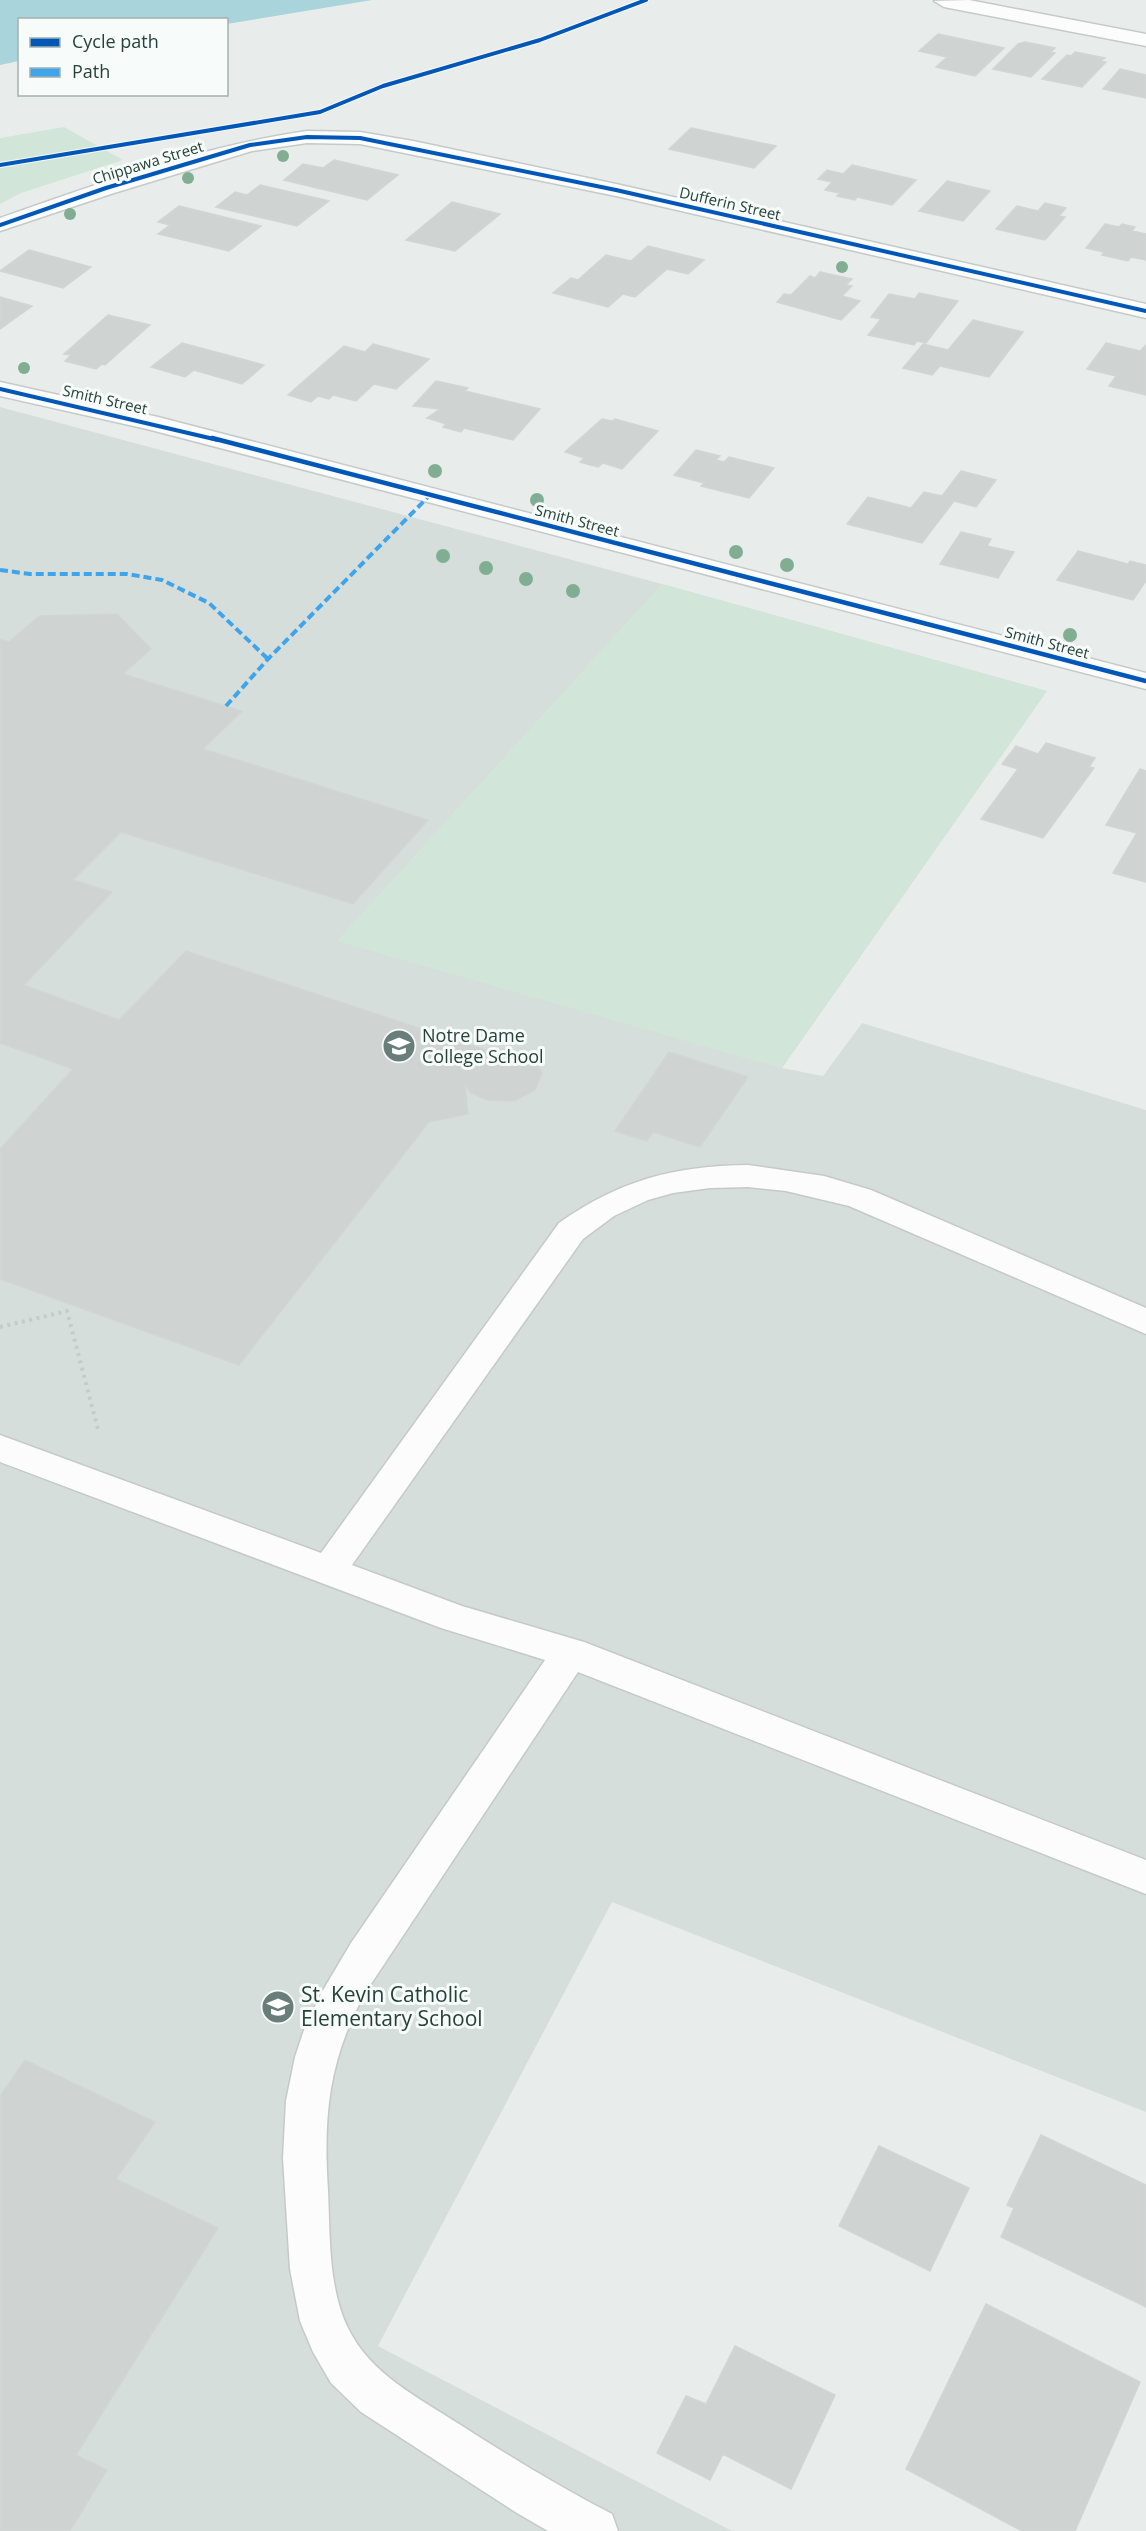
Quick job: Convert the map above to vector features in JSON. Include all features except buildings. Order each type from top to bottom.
[{"type":"street","points":[[944,1],[1146,40]]},
{"type":"street","name":"Chippawa Street","points":[[0,225],[39,209],[250,145],[307,137]]},
{"type":"street","name":"Dufferin Street","points":[[307,137],[360,138],[413,147],[1146,311]]},
{"type":"street","name":"Smith Street","points":[[0,389],[150,422],[1146,681]]},
{"type":"street","points":[[328,1571],[571,1231],[605,1205],[661,1184],[698,1177],[735,1175],[778,1178],[827,1187],[860,1198],[1146,1322]]},
{"type":"street","points":[[0,1448],[454,1618],[571,1653],[1146,1877]]},
{"type":"street","points":[[571,1653],[498,1757],[344,1993],[324,2030],[309,2085],[306,2145],[308,2219],[315,2297],[333,2348],[350,2371],[393,2407],[538,2502],[595,2531]]},
{"type":"path","points":[[0,1327],[67,1311],[114,1492]]},
{"type":"shaded area","points":[[0,407],[662,584],[1047,691],[782,1068],[823,1076],[862,1023],[1146,1110],[1146,2112],[612,1902],[378,2346],[732,2531],[0,2531]]},
{"type":"green space","points":[[64,127],[123,160],[21,193],[0,204],[0,138]]},
{"type":"green space","points":[[662,584],[1047,691],[781,1068],[337,941]]},
{"type":"water","points":[[0,0],[372,0],[228,24],[228,18],[18,18],[18,61],[0,65]]},
{"type":"marked path","points":[[226,706],[268,659],[430,495]]},
{"type":"marked path","points":[[0,570],[30,574],[127,574],[162,580],[209,603],[268,659]]},
{"type":"cycle path","points":[[0,165],[320,112],[383,86],[540,40],[646,0]]},
{"type":"cycle path","points":[[0,225],[106,188],[250,145],[307,137],[360,138],[616,190],[1146,311]]},
{"type":"cycle path","points":[[0,389],[150,422],[1146,681]]},
{"type":"place","name":"Notre Dame College School","points":[[399,1046]]},
{"type":"place","name":"St. Kevin Catholic Elementary School","points":[[278,2007]]}]
